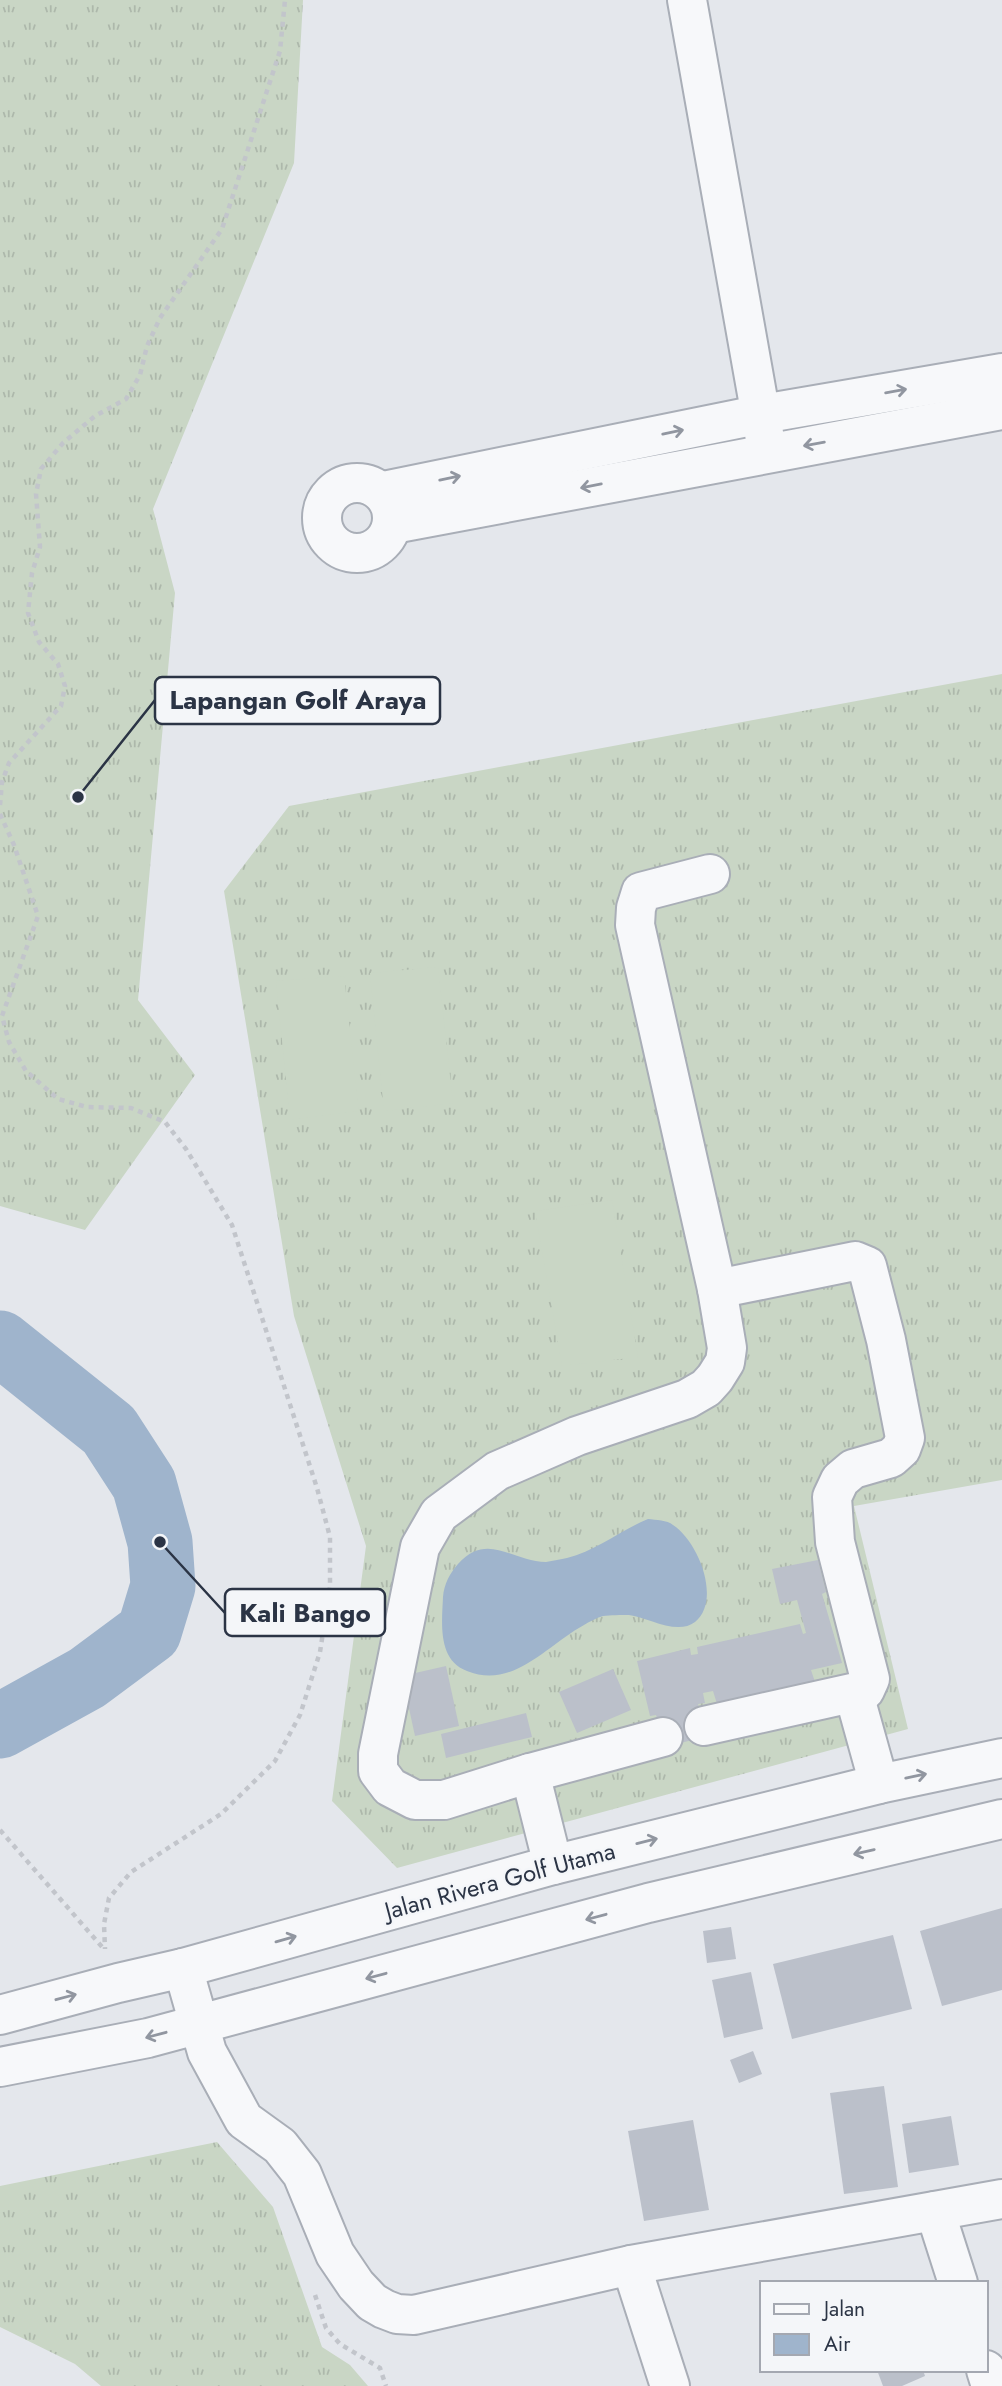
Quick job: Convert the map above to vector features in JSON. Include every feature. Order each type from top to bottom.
[{"type":"street","points":[[687,0],[767,453]]},
{"type":"street","points":[[1002,373],[762,414],[388,508],[767,453],[1002,410]]},
{"type":"street","points":[[663,1737],[530,1773],[444,1800],[415,1800],[390,1787],[378,1771],[377,1754],[420,1547],[439,1514],[497,1471],[577,1436],[687,1399],[706,1388],[725,1362],[727,1348],[717,1289],[635,925],[641,892],[710,874]]},
{"type":"street","points":[[704,1726],[865,1690],[870,1679],[835,1542],[832,1497],[840,1480],[853,1469],[891,1458],[901,1449],[905,1438],[886,1339],[867,1266],[855,1261],[717,1289]]},
{"type":"street","points":[[854,1694],[879,1784]]},
{"type":"street","name":"Jalan Rivera Golf Utama","points":[[0,2015],[183,1968],[553,1865],[879,1784],[1002,1758]]},
{"type":"street","points":[[530,1773],[553,1865]]},
{"type":"street","points":[[0,2067],[148,2038],[648,1903],[1002,1819]]},
{"type":"street","points":[[183,1968],[207,2052],[244,2120],[280,2146],[302,2174],[335,2254],[356,2285],[372,2302],[397,2314],[414,2315],[631,2265],[1002,2199]]},
{"type":"street","points":[[935,2211],[957,2281]]},
{"type":"street","points":[[631,2265],[670,2386]]},
{"type":"path","points":[[0,805],[2,782],[9,763],[61,706],[65,686],[58,664],[40,642],[28,613],[32,573],[40,547],[36,494],[41,469],[63,443],[95,416],[126,399],[140,375],[147,346],[160,318],[222,229],[280,51],[285,0]]},
{"type":"path","points":[[0,814],[14,845],[38,916],[2,1016],[9,1042],[26,1071],[58,1099],[87,1107],[131,1108],[165,1122],[186,1149],[232,1225],[317,1488],[330,1537],[330,1587],[320,1652],[300,1715],[275,1761],[221,1814],[131,1872],[109,1898],[104,1924],[106,1950]]},
{"type":"path","points":[[0,1830],[87,1931]]},
{"type":"path","points":[[314,2293],[326,2328],[340,2344],[380,2368],[386,2386]]},
{"type":"green space","points":[[0,0],[303,0],[294,163],[153,509],[175,593],[138,1000],[195,1075],[85,1230],[0,1206]]},
{"type":"green space","points":[[1002,674],[1002,1480],[854,1506],[908,1729],[397,1868],[332,1801],[366,1546],[294,1316],[224,891],[289,806]]},
{"type":"green space","points":[[438,967],[453,1103],[384,1111],[370,973]]},
{"type":"green space","points":[[344,976],[359,1111],[290,1120],[276,981]]},
{"type":"green space","points":[[612,1200],[638,1357],[562,1366],[535,1211]]},
{"type":"green space","points":[[217,2142],[273,2207],[322,2347],[350,2365],[368,2386],[101,2386],[75,2364],[0,2327],[0,2186]]},
{"type":"water","points":[[648,1519],[673,1525],[691,1544],[698,1557],[704,1571],[706,1600],[703,1612],[695,1622],[680,1627],[629,1615],[603,1616],[570,1633],[529,1663],[499,1675],[467,1671],[457,1666],[450,1658],[442,1628],[444,1592],[452,1571],[469,1554],[490,1549],[534,1561],[554,1561],[578,1555]]},
{"type":"building","points":[[818,1560],[826,1592],[822,1594],[842,1663],[811,1670],[815,1682],[718,1707],[713,1691],[703,1693],[705,1703],[698,1704],[707,1736],[666,1747],[656,1715],[650,1716],[637,1661],[690,1648],[691,1655],[698,1654],[697,1647],[800,1624],[803,1634],[806,1633],[797,1600],[780,1604],[772,1569]]},
{"type":"building","points":[[446,1666],[459,1726],[415,1736],[402,1676]]},
{"type":"building","points":[[613,1669],[631,1710],[577,1733],[559,1692]]},
{"type":"building","points":[[526,1713],[532,1737],[446,1758],[441,1734]]},
{"type":"building","points":[[1002,1908],[1002,1990],[942,2006],[920,1931]]},
{"type":"building","points":[[731,1927],[736,1959],[707,1963],[703,1931]]},
{"type":"building","points":[[893,1935],[912,2009],[792,2039],[773,1964]]},
{"type":"building","points":[[751,1972],[763,2029],[724,2038],[712,1980]]},
{"type":"building","points":[[753,2051],[762,2074],[739,2083],[730,2060]]},
{"type":"building","points":[[884,2086],[898,2187],[844,2194],[830,2093]]},
{"type":"building","points":[[951,2116],[959,2165],[909,2173],[902,2124]]},
{"type":"building","points":[[693,2120],[709,2210],[644,2221],[628,2131]]},
{"type":"building","points":[[878,2372],[924,2372],[925,2376],[902,2386],[883,2386]]},
{"type":"waterway","points":[[0,1343],[109,1430],[144,1484],[160,1542],[163,1586],[149,1632],[87,1678],[0,1726]]},
{"type":"place","name":"Lapangan Golf Araya","points":[[78,797]]},
{"type":"place","name":"Kali Bango","points":[[160,1542]]}]
